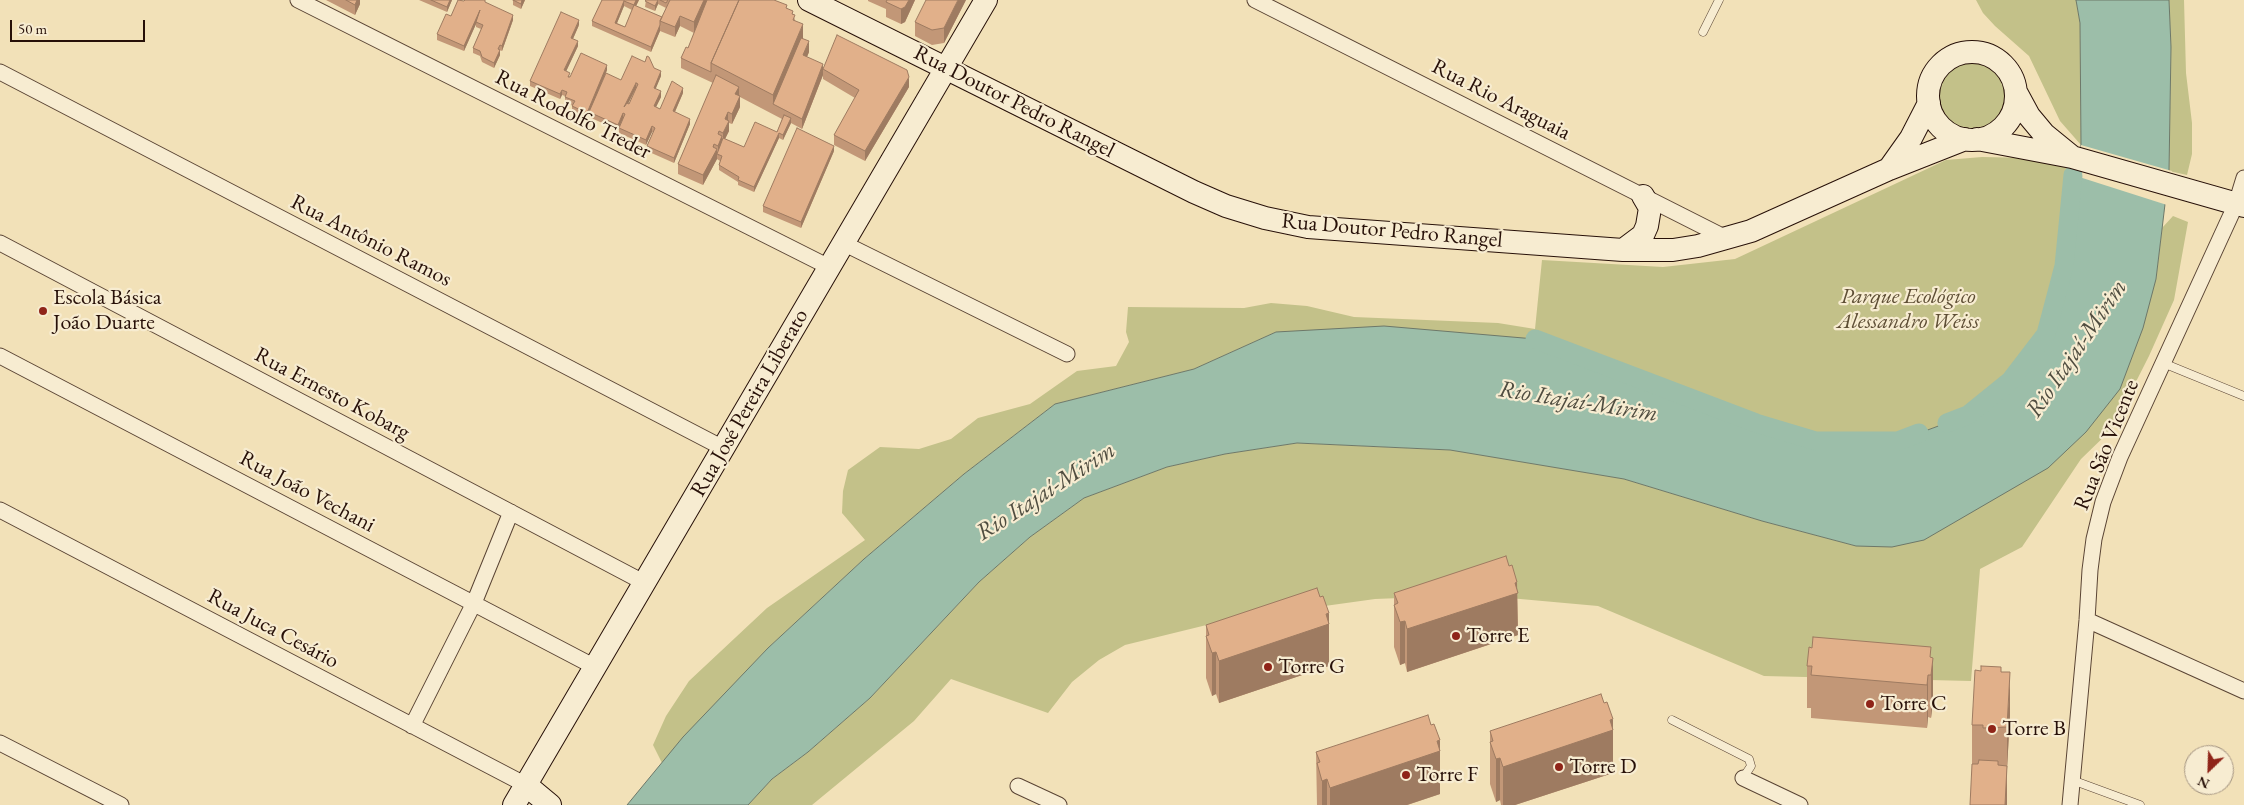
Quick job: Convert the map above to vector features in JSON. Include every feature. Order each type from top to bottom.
[{"type":"main road","name":"Rua Doutor Pedro Rangel","points":[[809,0],[1194,192],[1226,206],[1265,218],[1308,227],[1623,250],[1672,250],[1698,246],[1751,231],[1889,169],[1971,139]]},
{"type":"main road","name":"Rua José Pereira Liberato","points":[[514,805],[986,0]]},
{"type":"main road","points":[[2075,158],[2044,134],[2029,116],[2016,92],[2012,77],[2004,65],[1991,56],[1977,52],[1962,53],[1950,58],[1940,66],[1932,77],[1928,90],[1929,103],[1933,115],[1940,126],[1951,133],[1971,139],[2075,158],[2240,205]]},
{"type":"main road","points":[[1971,139],[1990,136],[2002,128],[2010,118],[2015,105],[2016,92]]},
{"type":"main road","points":[[1889,169],[1911,138],[1929,103]]},
{"type":"main road","points":[[1623,250],[1643,235],[1647,226],[1650,208],[1642,196]]},
{"type":"main road","points":[[526,785],[550,805]]},
{"type":"street","name":"Rua Rodolfo Treder","points":[[298,0],[829,268]]},
{"type":"street","name":"Rua Rio Araguaia","points":[[1255,0],[1728,238]]},
{"type":"street","name":"Rua Antônio Ramos","points":[[0,72],[723,448]]},
{"type":"street","name":"Rua São Vicente","points":[[2070,805],[2094,539],[2103,502],[2120,458],[2163,362],[2240,205],[2244,178]]},
{"type":"street","name":"Rua Ernesto Kobarg","points":[[0,242],[644,582]]},
{"type":"street","points":[[843,243],[1067,354]]},
{"type":"street","name":"Rua João Vechani","points":[[0,356],[595,667]]},
{"type":"street","name":"Rua Juca Cesário","points":[[0,510],[526,785]]},
{"type":"street","points":[[412,726],[474,603],[511,512]]},
{"type":"street","points":[[2087,620],[2244,691]]},
{"type":"street","points":[[0,743],[121,805]]},
{"type":"street","points":[[1743,778],[1800,805]]},
{"type":"street","points":[[1018,786],[1059,805]]},
{"type":"lane","points":[[1703,32],[1719,0]]},
{"type":"lane","points":[[2163,362],[2244,396]]},
{"type":"lane","points":[[1672,720],[1750,758],[1751,766],[1743,778]]},
{"type":"lane","points":[[2072,780],[2140,805]]},
{"type":"green space","points":[[1976,0],[2076,0],[2080,23],[2081,145],[2060,121],[2029,56],[1995,26],[1983,13]]},
{"type":"green space","points":[[2169,0],[2184,0],[2186,73],[2192,123],[2192,154],[2187,175],[2169,171],[2171,47]]},
{"type":"green space","points":[[1972,59],[1985,62],[1997,69],[2004,81],[2007,94],[2004,107],[1997,119],[1985,126],[1972,129],[1959,126],[1947,119],[1940,107],[1937,94],[1940,81],[1947,69],[1959,62]]},
{"type":"green space","name":"Parque Ecológico Alessandro Weiss","points":[[1982,157],[2031,158],[2075,169],[2064,266],[2046,334],[2010,381],[1968,415],[1898,441],[1816,441],[1756,423],[1535,339],[1276,332],[1194,369],[1055,404],[964,474],[864,559],[768,648],[662,763],[653,745],[666,716],[689,681],[767,608],[865,540],[842,513],[843,491],[848,470],[880,447],[919,449],[951,439],[978,418],[1030,404],[1077,371],[1116,366],[1129,342],[1126,332],[1128,307],[1244,308],[1271,303],[1307,306],[1354,317],[1498,323],[1535,329],[1542,260],[1663,267],[1735,259],[1946,160]]},
{"type":"green space","points":[[2173,216],[2188,222],[2174,300],[2149,356],[2112,429],[2081,459],[2022,547],[1980,569],[1971,681],[1764,676],[1598,606],[1476,595],[1375,599],[1231,619],[1125,645],[1099,660],[1072,682],[1048,713],[951,679],[914,721],[812,805],[748,805],[772,779],[808,752],[870,698],[979,582],[1030,537],[1084,498],[1167,467],[1225,454],[1297,443],[1450,450],[1624,479],[1762,521],[1856,546],[1924,539],[1954,522],[2156,279],[2162,228]]},
{"type":"water","name":"Rio Itajaí-Mirim","points":[[2076,0],[2169,0],[2171,47],[2169,171],[2156,279],[2143,328],[2120,389],[2086,432],[2048,468],[1924,540],[1892,547],[1856,546],[1762,521],[1624,479],[1450,450],[1297,443],[1225,454],[1167,467],[1084,498],[1030,537],[979,582],[870,698],[808,752],[772,779],[748,805],[627,805],[683,737],[768,648],[864,559],[964,474],[1055,404],[1194,369],[1276,332],[1384,326],[1535,339],[1756,423],[1816,441],[1898,441],[1968,415],[2010,381],[2046,334],[2064,266],[2073,175],[2081,145],[2080,23]]},
{"type":"pier","points":[[2081,145],[2172,171],[2167,205],[2073,175]]},
{"type":"building","points":[[346,0],[357,0],[355,5]]},
{"type":"building","points":[[431,0],[450,0],[447,7]]},
{"type":"building","points":[[458,0],[485,0],[485,2],[513,15],[494,63],[482,57],[480,51],[473,48],[483,25],[476,22],[480,10],[464,46],[437,34],[446,14],[451,16]]},
{"type":"building","points":[[513,0],[522,0],[521,4]]},
{"type":"building","points":[[602,0],[636,0],[634,5],[662,17],[651,47],[592,21]],"holes":[[[624,1],[634,5],[625,27],[615,23]]]},
{"type":"building","points":[[646,0],[658,0],[655,6]]},
{"type":"building","points":[[670,0],[704,0],[694,22],[680,16],[675,27],[660,21]]},
{"type":"building","points":[[707,0],[739,0],[711,63],[711,72],[681,58],[686,47],[688,48]]},
{"type":"building","points":[[739,0],[774,0],[787,5],[786,8],[793,11],[792,14],[795,15],[793,20],[803,24],[773,95],[711,63]]},
{"type":"building","points":[[887,0],[909,0],[905,7],[901,9],[886,2]]},
{"type":"building","points":[[926,0],[958,0],[944,28],[932,30],[915,22]]},
{"type":"building","points":[[561,12],[579,20],[571,38],[578,41],[564,70],[570,73],[568,77],[570,77],[581,53],[607,65],[587,113],[572,106],[575,101],[565,97],[567,92],[562,90],[560,94],[530,81]]},
{"type":"building","points":[[837,35],[907,70],[909,77],[865,151],[834,135],[859,90],[823,69]]},
{"type":"building","points":[[801,38],[809,41],[803,55],[823,64],[802,119],[773,104]]},
{"type":"building","points":[[632,56],[645,62],[647,56],[654,68],[661,71],[654,88],[661,91],[654,106],[660,109],[672,81],[683,88],[673,111],[690,119],[674,158],[647,146],[655,128],[652,126],[646,140],[619,128],[625,114],[623,113],[618,125],[589,112],[606,73],[621,80]],"holes":[[[636,83],[638,84],[629,104],[627,103],[624,107]]]},
{"type":"building","points":[[716,75],[739,87],[735,94],[740,96],[732,114],[728,112],[725,119],[729,121],[723,133],[719,131],[718,134],[722,136],[718,146],[714,144],[713,147],[717,149],[703,175],[678,164]]},
{"type":"building","points":[[784,115],[791,118],[783,135],[779,133],[754,187],[738,180],[739,177],[719,165],[722,156],[717,154],[723,138],[744,147],[755,122],[777,132]]},
{"type":"building","points":[[797,128],[834,146],[801,222],[763,206]]},
{"type":"building","points":[[1506,556],[1509,566],[1512,565],[1518,593],[1407,629],[1405,621],[1400,622],[1394,605],[1398,603],[1394,593]]},
{"type":"building","points":[[1317,588],[1320,597],[1323,596],[1329,613],[1326,614],[1329,624],[1219,661],[1216,652],[1212,653],[1206,636],[1209,635],[1206,625]]},
{"type":"building","points":[[1813,637],[1931,647],[1930,657],[1933,658],[1931,675],[1928,675],[1927,685],[1811,675],[1812,666],[1807,666],[1809,647],[1812,648]]},
{"type":"building","points":[[1981,666],[2001,667],[2001,672],[2010,672],[2007,727],[1983,728],[1983,725],[1972,725],[1975,670],[1981,671]]},
{"type":"building","points":[[1601,694],[1604,703],[1607,702],[1613,719],[1610,720],[1613,730],[1503,767],[1500,758],[1496,759],[1490,742],[1493,741],[1490,731]]},
{"type":"building","points":[[1428,715],[1431,725],[1434,724],[1440,740],[1437,741],[1440,751],[1330,788],[1327,779],[1322,781],[1317,763],[1320,762],[1316,752]]},
{"type":"building","points":[[1979,760],[1998,761],[1998,765],[2007,766],[2005,805],[1970,805],[1972,764],[1978,764]]},
{"type":"waterway","points":[[1947,423],[1968,415],[2010,381],[2046,334],[2064,266],[2073,175]]},
{"type":"waterway","points":[[1535,339],[1756,423],[1816,441],[1898,441],[1919,433]]},
{"type":"place","name":"Escola Básica João Duarte","points":[[43,311]]},
{"type":"place","name":"Torre E","points":[[1456,636]]},
{"type":"place","name":"Torre G","points":[[1268,667]]},
{"type":"place","name":"Torre C","points":[[1870,704]]},
{"type":"place","name":"Torre B","points":[[1992,729]]},
{"type":"place","name":"Torre D","points":[[1559,767]]},
{"type":"place","name":"Torre F","points":[[1406,775]]}]
